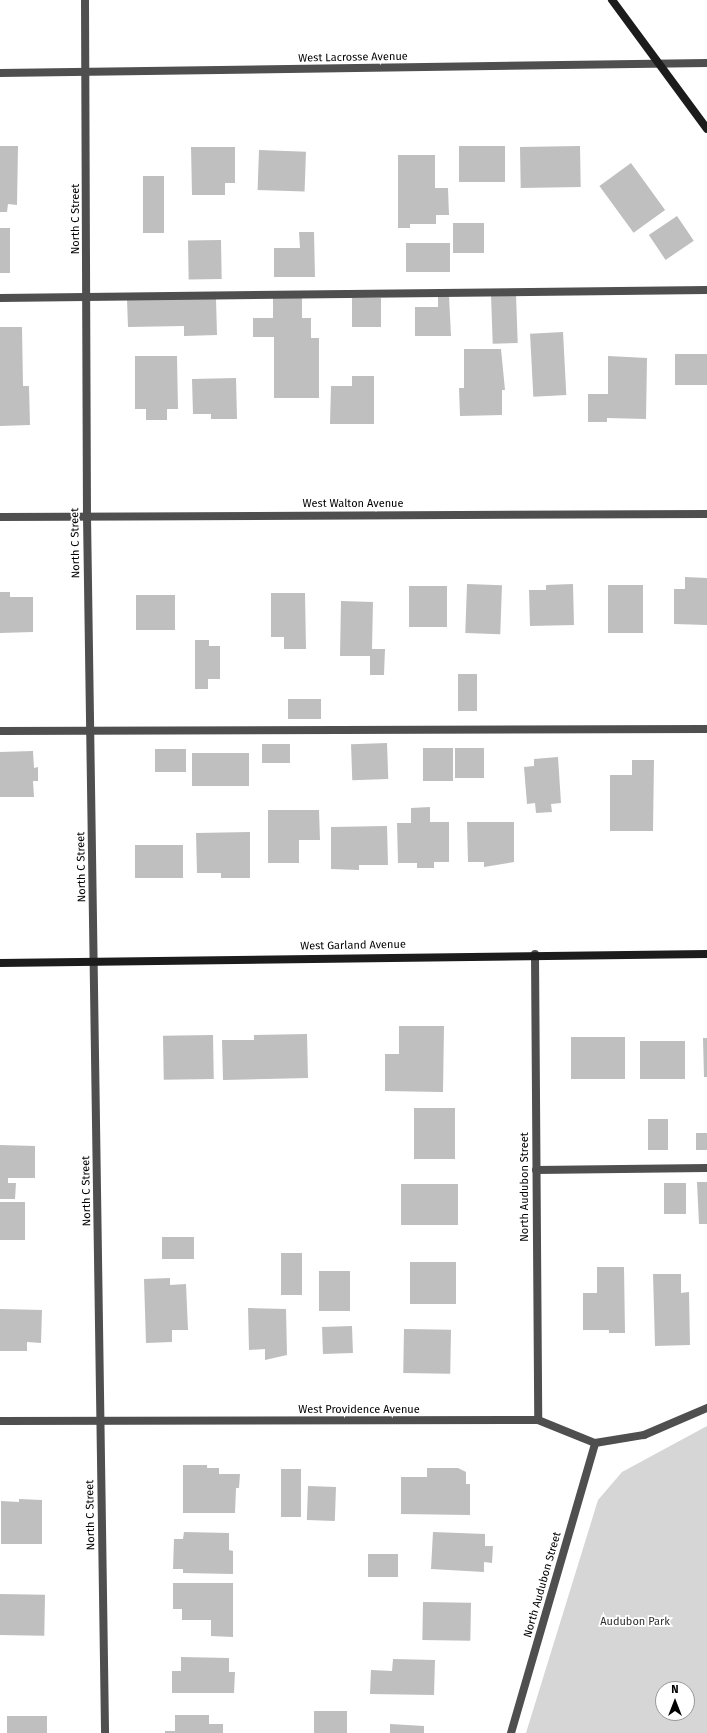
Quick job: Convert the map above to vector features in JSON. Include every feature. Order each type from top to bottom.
[{"type":"street","name":"North C Street","points":[[85,0],[87,72],[87,516],[95,962],[105,1733]]},
{"type":"street","points":[[612,0],[707,129]]},
{"type":"street","name":"West Lacrosse Avenue","points":[[0,74],[707,64]]},
{"type":"street","points":[[0,298],[707,290]]},
{"type":"street","name":"West Walton Avenue","points":[[0,517],[707,514]]},
{"type":"street","points":[[0,731],[90,729],[707,729]]},
{"type":"street","name":"West Garland Avenue","points":[[0,963],[535,954],[707,954]]},
{"type":"street","name":"North Audubon Street","points":[[535,954],[538,1420]]},
{"type":"street","points":[[536,1170],[707,1168]]},
{"type":"street","points":[[595,1443],[644,1435],[707,1408]]},
{"type":"street","name":"West Providence Avenue","points":[[0,1422],[538,1420],[595,1443]]},
{"type":"street","name":"North Audubon Street","points":[[511,1733],[595,1443]]},
{"type":"green space","name":"Audubon Park","points":[[707,1426],[707,1733],[526,1733],[598,1500],[622,1472]]},
{"type":"building","points":[[0,146],[18,146],[17,205],[8,204],[7,212],[0,212]]},
{"type":"building","points":[[459,146],[505,146],[505,182],[459,182]]},
{"type":"building","points":[[580,146],[581,187],[521,188],[520,147]]},
{"type":"building","points":[[191,147],[235,147],[235,183],[225,183],[225,195],[192,195]]},
{"type":"building","points":[[259,150],[306,152],[305,192],[258,190]]},
{"type":"building","points":[[398,155],[435,155],[435,188],[448,188],[449,215],[436,215],[436,224],[410,224],[410,228],[398,228]]},
{"type":"building","points":[[631,163],[665,210],[634,233],[599,186]]},
{"type":"building","points":[[143,176],[164,176],[164,233],[143,233]]},
{"type":"building","points":[[677,216],[694,241],[666,260],[649,235]]},
{"type":"building","points":[[453,223],[484,223],[484,253],[453,253]]},
{"type":"building","points":[[0,228],[10,228],[10,273],[0,273]]},
{"type":"building","points":[[299,232],[314,232],[315,277],[274,277],[274,248],[300,248]]},
{"type":"building","points":[[221,240],[222,279],[189,280],[188,241]]},
{"type":"building","points":[[406,243],[450,243],[450,272],[406,272]]},
{"type":"building","points":[[516,294],[518,343],[493,344],[491,295]]},
{"type":"building","points":[[438,296],[449,296],[451,336],[415,336],[415,307],[438,307]]},
{"type":"building","points":[[216,298],[217,335],[184,336],[184,326],[128,327],[127,299]]},
{"type":"building","points":[[273,298],[302,298],[302,318],[311,318],[311,338],[319,338],[319,398],[274,398],[274,337],[253,337],[253,318],[273,318]]},
{"type":"building","points":[[352,298],[381,298],[381,327],[352,327]]},
{"type":"building","points":[[0,327],[22,327],[23,386],[29,386],[30,425],[0,426]]},
{"type":"building","points":[[563,332],[566,395],[533,397],[530,334]]},
{"type":"building","points":[[464,349],[501,349],[505,390],[502,390],[502,415],[460,416],[459,388],[464,388]]},
{"type":"building","points":[[675,354],[707,354],[707,385],[675,385]]},
{"type":"building","points":[[135,356],[177,356],[178,409],[167,409],[167,420],[146,420],[146,409],[135,409]]},
{"type":"building","points":[[608,356],[647,358],[646,419],[607,418],[607,422],[588,422],[588,394],[608,394]]},
{"type":"building","points":[[352,376],[374,376],[374,424],[330,424],[331,386],[352,386]]},
{"type":"building","points":[[236,378],[237,419],[211,419],[211,414],[193,414],[192,379]]},
{"type":"building","points":[[685,577],[707,578],[707,625],[674,624],[674,589],[685,589]]},
{"type":"building","points":[[467,584],[502,585],[500,634],[465,633]]},
{"type":"building","points":[[573,584],[574,625],[530,626],[529,590],[546,590],[546,585]]},
{"type":"building","points":[[608,585],[643,585],[643,633],[608,633]]},
{"type":"building","points":[[409,586],[447,586],[447,627],[409,627]]},
{"type":"building","points":[[0,592],[10,592],[10,597],[33,597],[33,632],[0,633]]},
{"type":"building","points":[[271,593],[305,593],[306,649],[284,649],[284,637],[271,637]]},
{"type":"building","points":[[136,595],[175,595],[175,630],[136,630]]},
{"type":"building","points":[[341,601],[373,602],[372,649],[385,649],[384,675],[370,675],[370,656],[340,656]]},
{"type":"building","points":[[195,640],[209,640],[209,646],[220,646],[220,679],[208,679],[208,689],[195,689]]},
{"type":"building","points":[[458,674],[477,674],[477,711],[458,711]]},
{"type":"building","points":[[288,699],[321,699],[321,719],[288,719]]},
{"type":"building","points":[[387,743],[388,779],[352,780],[351,744]]},
{"type":"building","points":[[262,744],[290,744],[290,763],[262,763]]},
{"type":"building","points":[[423,748],[453,748],[453,781],[423,781]]},
{"type":"building","points":[[455,748],[484,748],[484,778],[455,778]]},
{"type":"building","points":[[155,749],[186,749],[186,772],[155,772]]},
{"type":"building","points":[[33,751],[34,768],[38,767],[38,781],[33,781],[34,797],[0,797],[0,752]]},
{"type":"building","points":[[192,753],[249,753],[249,786],[192,786]]},
{"type":"building","points":[[558,757],[561,803],[551,804],[552,812],[536,813],[535,803],[527,804],[524,767],[534,766],[534,759]]},
{"type":"building","points":[[632,760],[654,760],[653,831],[610,831],[610,775],[632,775]]},
{"type":"building","points":[[430,807],[430,822],[449,822],[449,862],[434,862],[434,868],[417,868],[417,863],[398,863],[397,823],[411,823],[411,808]]},
{"type":"building","points":[[268,810],[319,810],[320,840],[299,840],[299,863],[268,863]]},
{"type":"building","points":[[467,822],[514,822],[514,862],[484,867],[484,862],[468,862]]},
{"type":"building","points":[[387,826],[388,865],[359,865],[359,870],[331,869],[331,827]]},
{"type":"building","points":[[250,832],[250,878],[221,878],[221,873],[197,873],[196,833]]},
{"type":"building","points":[[135,845],[183,845],[183,878],[135,878]]},
{"type":"building","points":[[399,1026],[444,1026],[443,1092],[385,1091],[385,1054],[399,1054]]},
{"type":"building","points":[[307,1034],[308,1078],[223,1080],[222,1040],[254,1040],[254,1035]]},
{"type":"building","points":[[213,1035],[214,1079],[164,1080],[163,1036]]},
{"type":"building","points":[[571,1037],[625,1037],[625,1079],[571,1079]]},
{"type":"building","points":[[703,1038],[707,1038],[707,1077],[704,1077]]},
{"type":"building","points":[[640,1041],[685,1041],[685,1079],[640,1079]]},
{"type":"building","points":[[414,1108],[455,1108],[455,1159],[414,1159]]},
{"type":"building","points":[[648,1119],[668,1119],[668,1150],[648,1150]]},
{"type":"building","points":[[696,1133],[707,1133],[707,1150],[696,1150]]},
{"type":"building","points":[[0,1145],[35,1146],[35,1178],[8,1178],[8,1183],[16,1183],[15,1199],[0,1199]]},
{"type":"building","points":[[697,1182],[707,1182],[707,1224],[699,1224]]},
{"type":"building","points":[[664,1183],[686,1183],[686,1214],[664,1214]]},
{"type":"building","points":[[401,1184],[458,1184],[458,1225],[401,1225]]},
{"type":"building","points":[[0,1202],[25,1202],[25,1240],[0,1240]]},
{"type":"building","points":[[162,1237],[194,1237],[194,1259],[162,1259]]},
{"type":"building","points":[[281,1253],[302,1253],[302,1295],[281,1295]]},
{"type":"building","points":[[410,1262],[456,1262],[456,1304],[410,1304]]},
{"type":"building","points":[[597,1267],[624,1267],[625,1333],[609,1333],[609,1330],[583,1330],[583,1293],[597,1293]]},
{"type":"building","points":[[319,1271],[350,1271],[350,1311],[319,1311]]},
{"type":"building","points":[[653,1274],[681,1274],[681,1293],[689,1292],[690,1345],[655,1346]]},
{"type":"building","points":[[170,1278],[170,1285],[186,1284],[188,1330],[172,1330],[172,1342],[146,1343],[144,1279]]},
{"type":"building","points":[[248,1308],[286,1309],[287,1355],[265,1360],[265,1349],[249,1350]]},
{"type":"building","points":[[0,1309],[42,1310],[41,1343],[27,1342],[27,1351],[0,1351]]},
{"type":"building","points":[[352,1326],[353,1353],[323,1354],[322,1327]]},
{"type":"building","points":[[404,1329],[451,1330],[450,1374],[403,1373]]},
{"type":"building","points":[[183,1465],[207,1465],[207,1468],[219,1468],[219,1474],[240,1474],[239,1488],[236,1488],[235,1513],[183,1513]]},
{"type":"building","points":[[427,1468],[458,1468],[466,1472],[466,1484],[470,1484],[470,1515],[401,1514],[401,1477],[427,1477]]},
{"type":"building","points":[[281,1469],[301,1469],[301,1517],[281,1517]]},
{"type":"building","points":[[308,1486],[336,1487],[335,1521],[307,1520]]},
{"type":"building","points":[[19,1499],[42,1500],[42,1544],[1,1544],[1,1501],[19,1502]]},
{"type":"building","points":[[184,1532],[229,1533],[229,1550],[233,1551],[233,1574],[183,1573],[183,1569],[173,1569],[174,1539],[183,1539]]},
{"type":"building","points":[[433,1532],[485,1534],[485,1546],[493,1546],[492,1563],[484,1562],[484,1572],[431,1569]]},
{"type":"building","points":[[368,1554],[398,1554],[398,1577],[368,1577]]},
{"type":"building","points":[[173,1583],[233,1583],[233,1637],[211,1636],[211,1620],[182,1620],[182,1609],[173,1609]]},
{"type":"building","points":[[0,1594],[45,1595],[44,1636],[0,1635]]},
{"type":"building","points":[[423,1602],[471,1603],[470,1641],[422,1640]]},
{"type":"building","points":[[181,1657],[229,1658],[229,1672],[235,1672],[234,1693],[172,1693],[172,1671],[181,1671]]},
{"type":"building","points":[[393,1659],[435,1660],[434,1695],[370,1694],[371,1670],[392,1671]]},
{"type":"building","points":[[314,1711],[347,1711],[347,1733],[314,1733]]},
{"type":"building","points":[[175,1715],[209,1715],[209,1724],[223,1724],[223,1733],[165,1733],[165,1731],[175,1731]]},
{"type":"building","points":[[7,1716],[47,1716],[47,1733],[7,1733]]},
{"type":"building","points":[[390,1724],[424,1726],[424,1733],[390,1733]]}]
